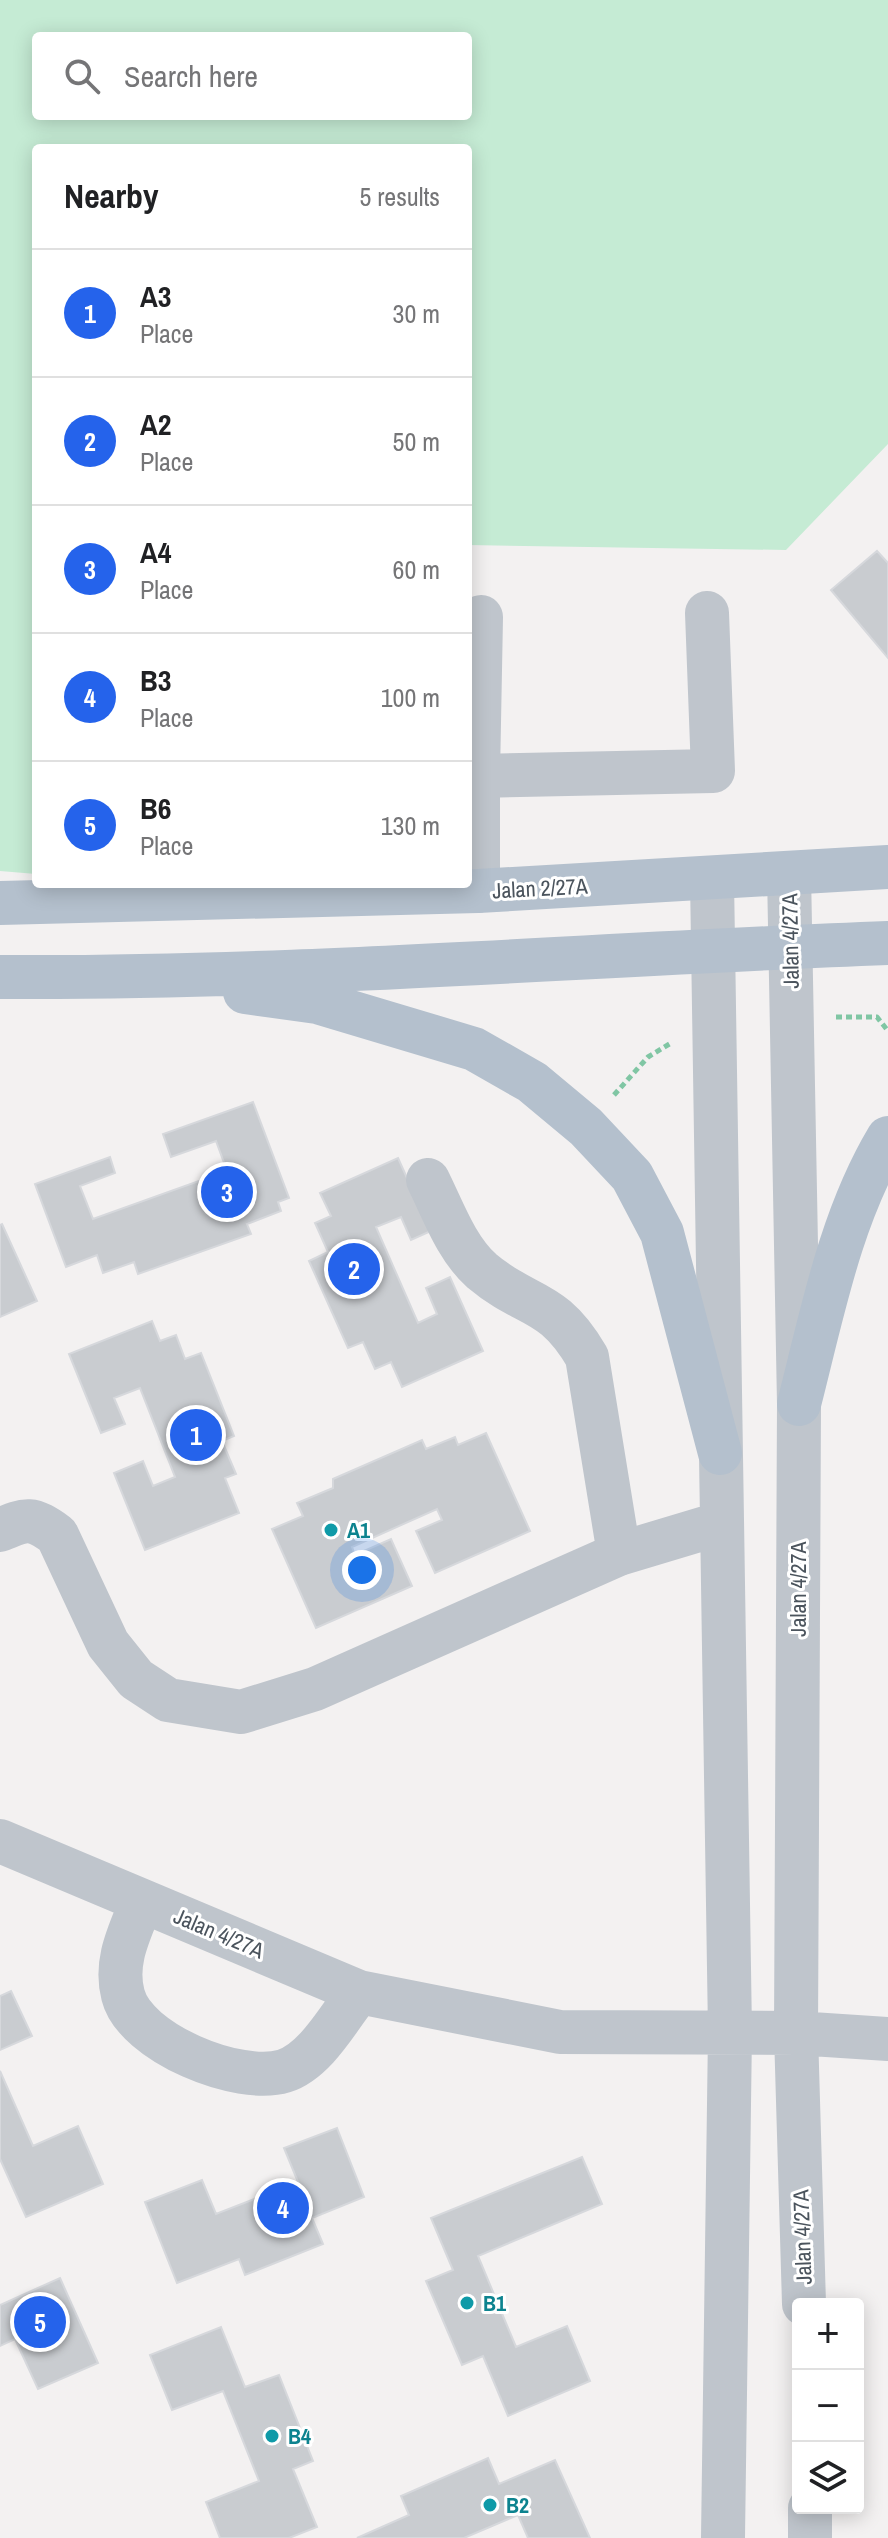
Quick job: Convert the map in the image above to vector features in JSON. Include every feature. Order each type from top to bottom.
[{"type":"main road","name":"Jalan 2/27A","points":[[0,903],[478,891],[888,867]]},
{"type":"main road","points":[[0,977],[148,978],[714,948],[888,943]]},
{"type":"main road","points":[[148,978],[317,1002],[474,1049],[532,1082],[586,1127],[632,1176],[662,1233],[720,1453]]},
{"type":"main road","points":[[799,1404],[836,1265],[870,1169],[888,1138]]},
{"type":"street","points":[[478,776],[713,771],[707,613]]},
{"type":"street","points":[[478,891],[481,617]]},
{"type":"street","name":"Jalan 4/27A","points":[[789,873],[799,1404],[796,2033],[804,2298]]},
{"type":"street","points":[[712,879],[717,1016],[720,1453],[730,2032],[723,2538]]},
{"type":"street","points":[[428,1180],[462,1248],[480,1269],[504,1287],[556,1314],[572,1331],[587,1357],[619,1554]]},
{"type":"street","points":[[0,1530],[25,1519],[42,1524],[57,1535],[108,1644],[136,1679],[168,1700],[241,1712],[315,1689],[619,1554],[722,1523]]},
{"type":"street","name":"Jalan 4/27A","points":[[0,1841],[359,1992],[560,2032],[796,2033],[888,2039]]},
{"type":"street","points":[[142,1901],[119,1961],[123,1997],[145,2031],[194,2057],[253,2075],[286,2071],[315,2049],[359,1992]]},
{"type":"street","points":[[810,2514],[810,2538]]},
{"type":"path","points":[[586,1127],[648,1057],[717,1016]]},
{"type":"path","points":[[792,1016],[877,1017],[888,1031]]},
{"type":"green space","points":[[0,0],[888,0],[888,444],[786,550],[472,545],[472,144],[32,144],[32,874],[0,871]]},
{"type":"building","points":[[877,551],[888,563],[888,658],[831,590]]},
{"type":"building","points":[[253,1102],[289,1198],[278,1202],[281,1211],[247,1224],[251,1234],[138,1274],[134,1262],[103,1273],[97,1255],[66,1267],[35,1184],[110,1157],[115,1173],[80,1186],[93,1219],[227,1171],[216,1141],[171,1157],[163,1134]]},
{"type":"building","points":[[398,1158],[431,1231],[411,1240],[401,1217],[376,1227],[418,1323],[437,1314],[426,1288],[450,1277],[483,1351],[402,1387],[391,1362],[375,1369],[363,1342],[348,1348],[309,1261],[328,1252],[315,1223],[331,1216],[320,1193]]},
{"type":"building","points":[[0,1225],[37,1301],[0,1317]]},
{"type":"building","points":[[152,1321],[160,1341],[176,1335],[185,1359],[201,1353],[234,1436],[222,1441],[236,1474],[225,1478],[239,1513],[145,1550],[114,1473],[143,1461],[153,1486],[175,1477],[140,1388],[114,1398],[125,1424],[101,1433],[69,1354]]},
{"type":"building","name":"A1","points":[[486,1433],[530,1531],[435,1573],[416,1531],[442,1520],[437,1509],[352,1547],[355,1555],[391,1539],[412,1586],[316,1628],[272,1529],[303,1516],[297,1503],[333,1488],[333,1479],[422,1440],[426,1449],[455,1437],[458,1445]]},
{"type":"building","points":[[11,1991],[32,2036],[0,2050],[0,1996]]},
{"type":"building","points":[[0,2071],[33,2146],[78,2126],[103,2184],[26,2217],[0,2159]]},
{"type":"building","points":[[337,2128],[364,2197],[312,2218],[323,2244],[245,2275],[239,2259],[177,2283],[145,2202],[202,2180],[216,2214],[298,2182],[284,2148]]},
{"type":"building","name":"B1","points":[[582,2157],[602,2204],[478,2256],[516,2347],[567,2326],[590,2381],[508,2416],[483,2356],[462,2365],[426,2281],[453,2270],[431,2218]]},
{"type":"building","points":[[60,2278],[98,2363],[38,2389],[15,2339],[0,2346],[0,2305]]},
{"type":"building","name":"B4","points":[[221,2327],[245,2387],[279,2375],[313,2461],[293,2469],[317,2527],[289,2538],[220,2538],[206,2502],[259,2481],[223,2391],[172,2410],[150,2355]]},
{"type":"building","name":"B2","points":[[488,2458],[499,2484],[555,2460],[590,2538],[528,2538],[518,2515],[464,2538],[357,2538],[409,2515],[401,2496]]},
{"type":"place","name":"A4","points":[[227,1192]]},
{"type":"place","name":"A2","points":[[354,1269]]},
{"type":"place","name":"A3","points":[[196,1435]]},
{"type":"place","name":"A1","points":[[331,1530]]},
{"type":"place","name":"B3","points":[[283,2208]]},
{"type":"place","name":"B1","points":[[467,2303]]},
{"type":"place","name":"B6","points":[[40,2322]]},
{"type":"place","name":"B4","points":[[272,2436]]},
{"type":"place","name":"B2","points":[[490,2505]]}]
